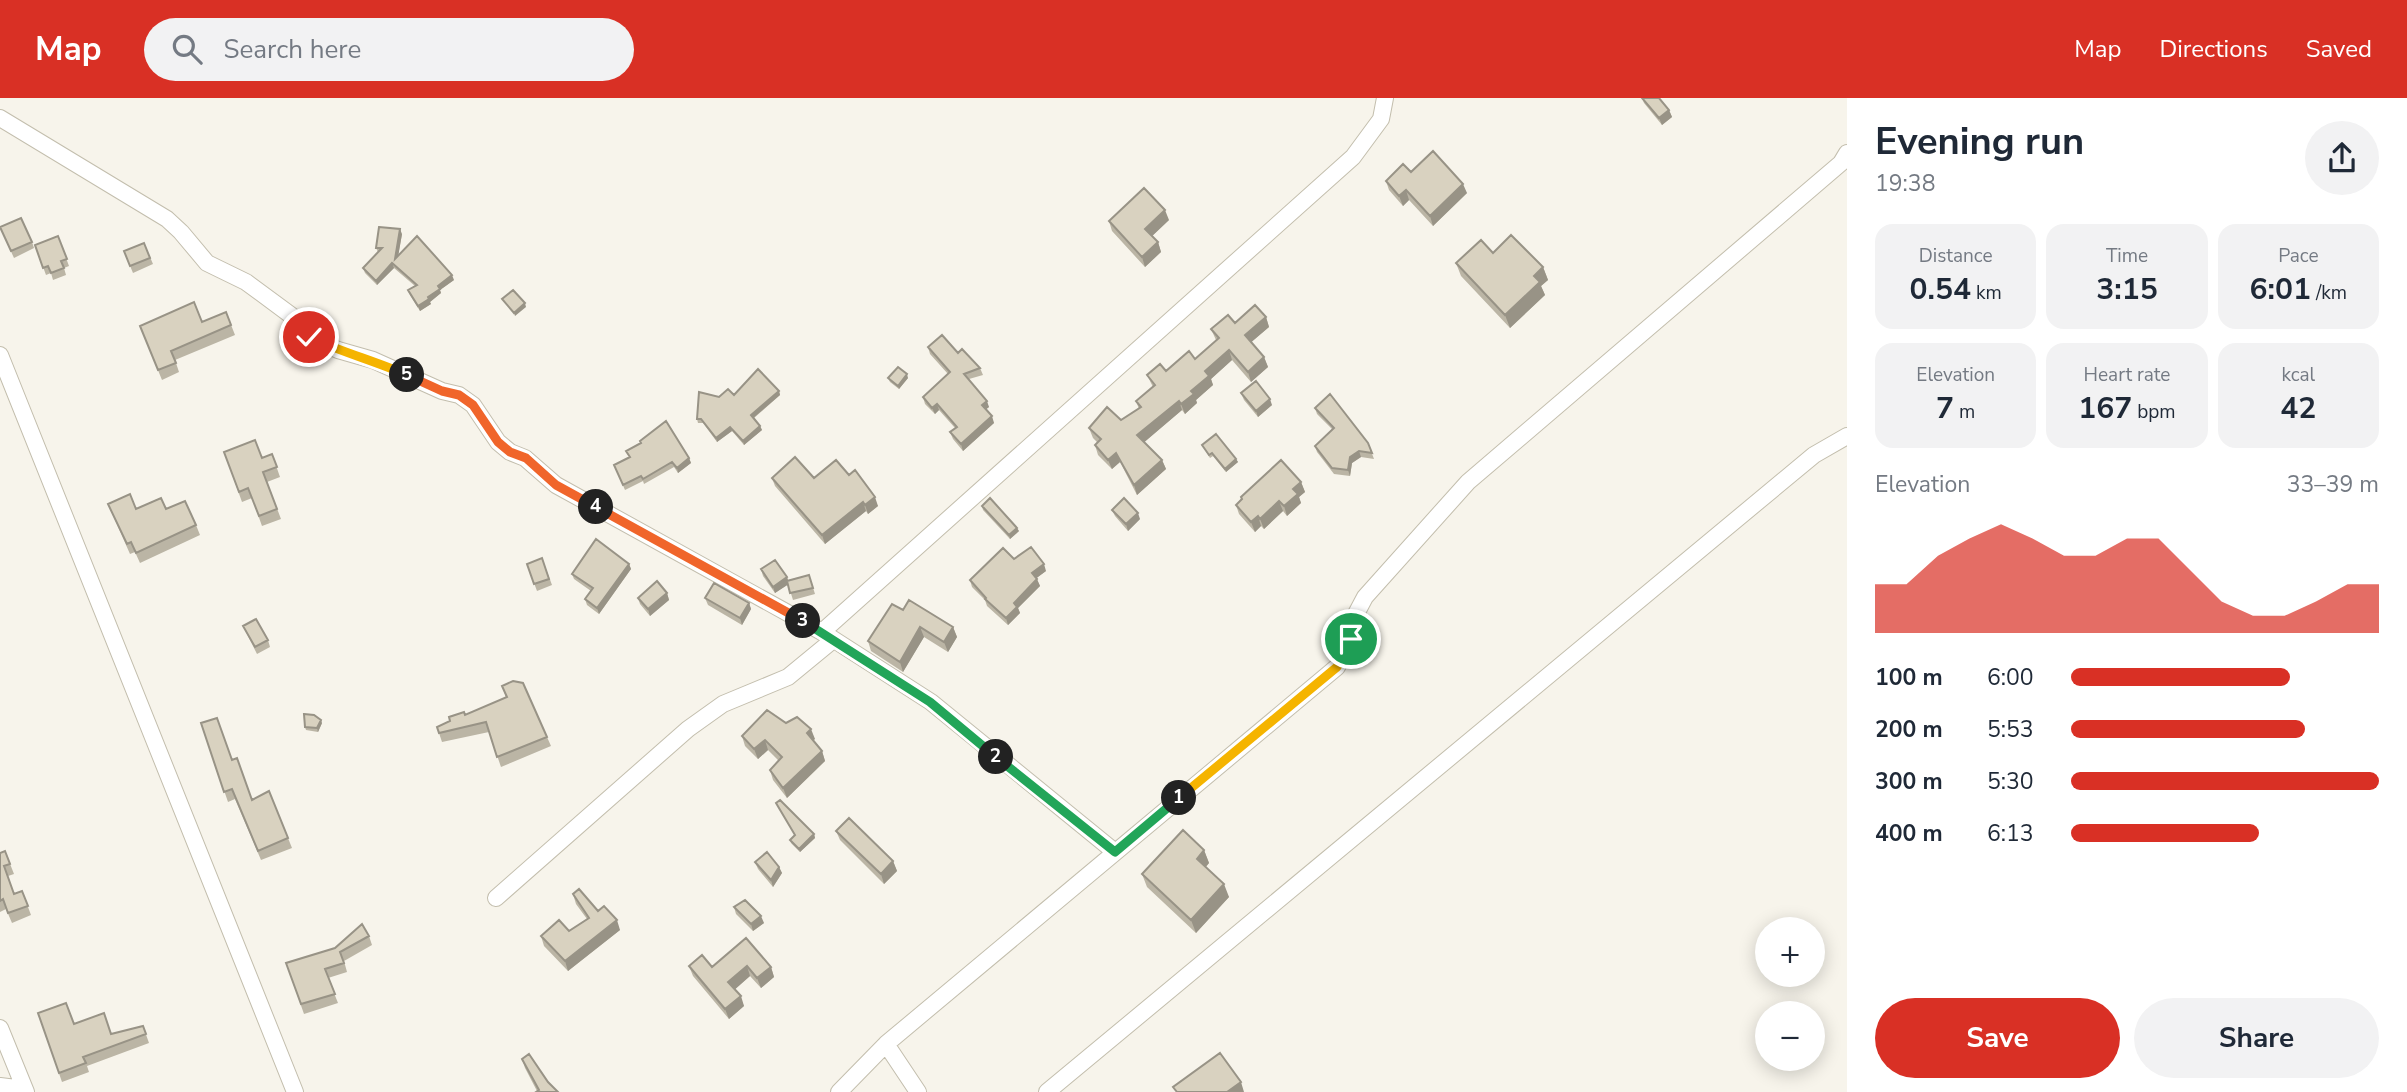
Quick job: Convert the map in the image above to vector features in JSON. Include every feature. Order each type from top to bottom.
[{"type":"street","points":[[496,898],[688,729],[723,704],[788,677],[827,636],[1353,157],[1381,119],[1385,98]]},
{"type":"street","points":[[0,118],[167,219],[207,263],[246,282],[292,316],[309,337],[338,350],[373,360],[442,391],[459,395],[473,405],[498,442],[510,452],[532,463],[556,485],[827,636],[930,702],[1115,852]]},
{"type":"street","points":[[838,1092],[886,1044],[1337,667],[1351,639],[1356,614],[1365,597],[1468,482],[1841,163],[1847,153]]},
{"type":"street","points":[[0,355],[295,1092]]},
{"type":"street","points":[[1047,1092],[1814,455],[1847,436]]},
{"type":"street","points":[[0,1028],[25,1091]]},
{"type":"street","points":[[886,1044],[918,1092]]},
{"type":"street","points":[[0,1086],[25,1091]]},
{"type":"building","points":[[1642,98],[1659,98],[1669,110],[1659,118]]},
{"type":"building","points":[[1433,151],[1463,184],[1430,216],[1406,190],[1399,196],[1386,181],[1403,164],[1411,172]]},
{"type":"building","points":[[1144,188],[1165,210],[1145,229],[1158,242],[1142,257],[1109,221]]},
{"type":"building","points":[[21,218],[32,242],[11,251],[0,227]]},
{"type":"building","points":[[379,227],[400,229],[395,259],[417,236],[452,275],[438,286],[440,289],[418,306],[408,290],[417,285],[392,263],[376,281],[363,268],[382,248],[376,248]]},
{"type":"building","points":[[1511,235],[1543,267],[1534,276],[1540,282],[1505,315],[1456,263],[1481,240],[1493,253]]},
{"type":"building","points":[[58,236],[67,259],[61,261],[64,268],[51,273],[48,266],[43,268],[35,245]]},
{"type":"building","points":[[144,243],[150,258],[130,266],[124,251]]},
{"type":"building","points":[[513,290],[525,303],[514,313],[502,299]]},
{"type":"building","points":[[194,302],[202,322],[226,312],[231,325],[171,351],[176,363],[158,370],[140,326]]},
{"type":"building","points":[[1255,305],[1266,317],[1245,335],[1264,357],[1248,372],[1229,350],[1205,371],[1209,376],[1191,391],[1194,394],[1181,404],[1179,401],[1137,435],[1162,460],[1134,485],[1116,453],[1108,460],[1095,445],[1101,439],[1089,428],[1107,407],[1121,420],[1141,407],[1136,401],[1155,385],[1147,375],[1160,364],[1166,371],[1189,351],[1195,359],[1219,338],[1211,329],[1228,315],[1235,323]]},
{"type":"building","points":[[942,335],[958,353],[962,349],[980,368],[964,374],[987,401],[982,405],[992,416],[961,444],[950,432],[957,427],[937,404],[932,408],[923,397],[950,372],[928,347]]},
{"type":"building","points":[[898,367],[907,374],[898,386],[888,378]]},
{"type":"building","points":[[758,369],[779,391],[751,415],[760,426],[743,441],[730,427],[716,438],[701,419],[697,419],[699,392],[719,397],[728,389],[734,395]]},
{"type":"building","points":[[1256,381],[1270,399],[1256,411],[1241,393]]},
{"type":"building","points":[[1330,394],[1368,443],[1372,453],[1359,451],[1350,457],[1348,470],[1332,468],[1315,446],[1334,428],[1315,408]]},
{"type":"building","points":[[666,421],[689,458],[677,468],[672,462],[643,479],[641,476],[623,485],[614,465],[630,457],[626,451],[641,443],[640,441]]},
{"type":"building","points":[[1216,434],[1236,459],[1225,469],[1202,445]]},
{"type":"building","points":[[255,440],[262,458],[272,454],[277,467],[263,472],[277,509],[259,516],[248,488],[239,492],[224,452]]},
{"type":"building","points":[[795,457],[814,478],[836,460],[849,475],[855,470],[875,497],[865,505],[863,502],[822,535],[772,478]]},
{"type":"building","points":[[1281,460],[1301,482],[1293,489],[1298,494],[1284,506],[1279,501],[1260,519],[1258,516],[1251,522],[1236,505],[1241,497]]},
{"type":"building","points":[[130,494],[136,509],[161,498],[166,509],[185,501],[196,525],[136,553],[131,542],[127,544],[108,504]]},
{"type":"building","points":[[990,498],[1017,528],[1009,535],[982,506]]},
{"type":"building","points":[[1124,498],[1138,513],[1126,524],[1112,510]]},
{"type":"building","points":[[596,539],[629,564],[597,608],[585,599],[593,588],[572,574]]},
{"type":"building","points":[[1031,547],[1044,564],[1032,573],[1037,579],[1014,603],[1017,607],[1006,618],[985,599],[970,580],[1003,548],[1014,559]]},
{"type":"building","points":[[542,558],[549,579],[534,584],[527,564]]},
{"type":"building","points":[[775,560],[787,577],[773,587],[761,569]]},
{"type":"building","points":[[809,575],[813,588],[790,593],[787,581]]},
{"type":"building","points":[[657,581],[667,593],[648,609],[638,598]]},
{"type":"building","points":[[714,583],[749,603],[740,618],[705,598]]},
{"type":"building","points":[[909,600],[953,627],[944,642],[920,627],[900,662],[868,641],[892,604],[903,610]]},
{"type":"building","points":[[256,619],[268,640],[255,647],[243,626]]},
{"type":"building","points":[[513,681],[523,683],[547,737],[497,757],[486,722],[439,733],[437,727],[450,721],[449,717],[464,712],[465,715],[507,697],[502,686]]},
{"type":"building","points":[[767,710],[786,723],[797,717],[811,729],[807,733],[822,751],[783,788],[770,770],[782,757],[765,740],[754,749],[742,736]]},
{"type":"building","points":[[304,714],[314,715],[321,720],[317,728],[305,727]]},
{"type":"building","points":[[217,718],[232,760],[237,758],[252,800],[269,791],[288,838],[258,851],[232,789],[224,792],[201,723]]},
{"type":"building","points":[[780,800],[814,834],[799,849],[790,840],[795,835],[776,803]]},
{"type":"building","points":[[849,818],[893,861],[881,874],[836,831]]},
{"type":"building","points":[[1183,830],[1204,850],[1197,859],[1224,884],[1191,920],[1142,874]]},
{"type":"building","points":[[5,851],[10,864],[4,866],[14,894],[22,891],[28,906],[8,913],[3,899],[0,901],[0,853]]},
{"type":"building","points":[[767,852],[779,867],[771,880],[755,862]]},
{"type":"building","points":[[579,889],[598,911],[604,906],[617,920],[565,961],[541,936],[559,920],[569,931],[589,918],[573,894]]},
{"type":"building","points":[[745,900],[761,916],[751,924],[734,907]]},
{"type":"building","points":[[362,924],[369,936],[340,952],[344,963],[325,969],[335,994],[301,1004],[286,963],[335,948]]},
{"type":"building","points":[[746,938],[771,967],[757,978],[747,966],[728,982],[741,996],[725,1009],[689,966],[702,955],[712,967]]},
{"type":"building","points":[[66,1003],[74,1024],[104,1013],[111,1034],[143,1026],[146,1034],[83,1057],[86,1063],[59,1073],[38,1013]]},
{"type":"building","points":[[1220,1053],[1241,1082],[1227,1092],[1177,1092],[1173,1087]]},
{"type":"building","points":[[529,1054],[558,1092],[536,1092],[539,1090],[522,1059]]},
{"type":"route","points":[[309,337],[338,350],[373,360],[442,391],[459,395],[473,405],[498,442],[510,452],[526,458],[556,485],[822,632],[930,702],[1115,852],[1337,667],[1351,639]]}]
